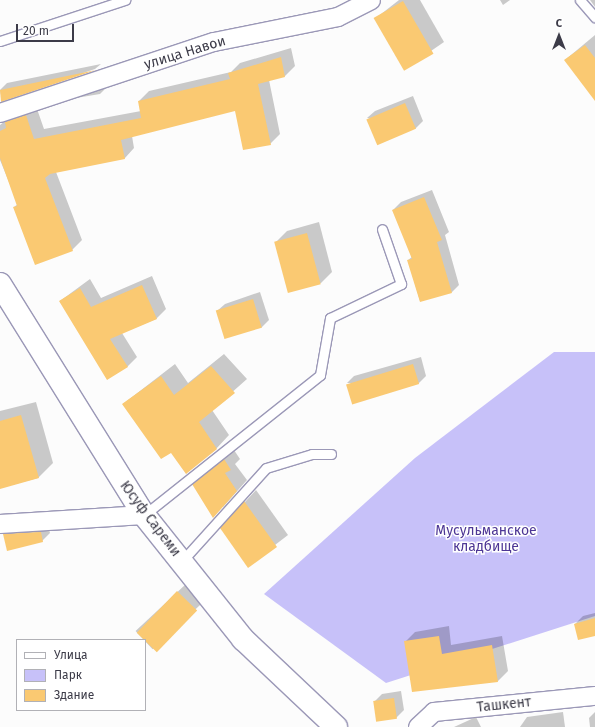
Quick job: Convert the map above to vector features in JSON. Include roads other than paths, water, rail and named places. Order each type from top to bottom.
[{"type":"main road","name":"Юсуф Сареми","points":[[0,284],[144,515],[243,639],[336,727]]},
{"type":"street","name":"улица Навои","points":[[0,113],[214,42],[338,17],[371,0]]},
{"type":"street","points":[[0,524],[144,515]]},
{"type":"street","name":"Ташкент","points":[[418,727],[434,712],[595,696]]},
{"type":"lane","points":[[0,41],[125,0]]},
{"type":"lane","points":[[580,0],[595,17]]},
{"type":"lane","points":[[144,515],[320,375],[330,318],[401,284],[382,229]]},
{"type":"lane","points":[[182,561],[266,468],[312,454],[332,454]]},
{"type":"park label","name":"Мусульманское кладбище","points":[[486,540]]}]
